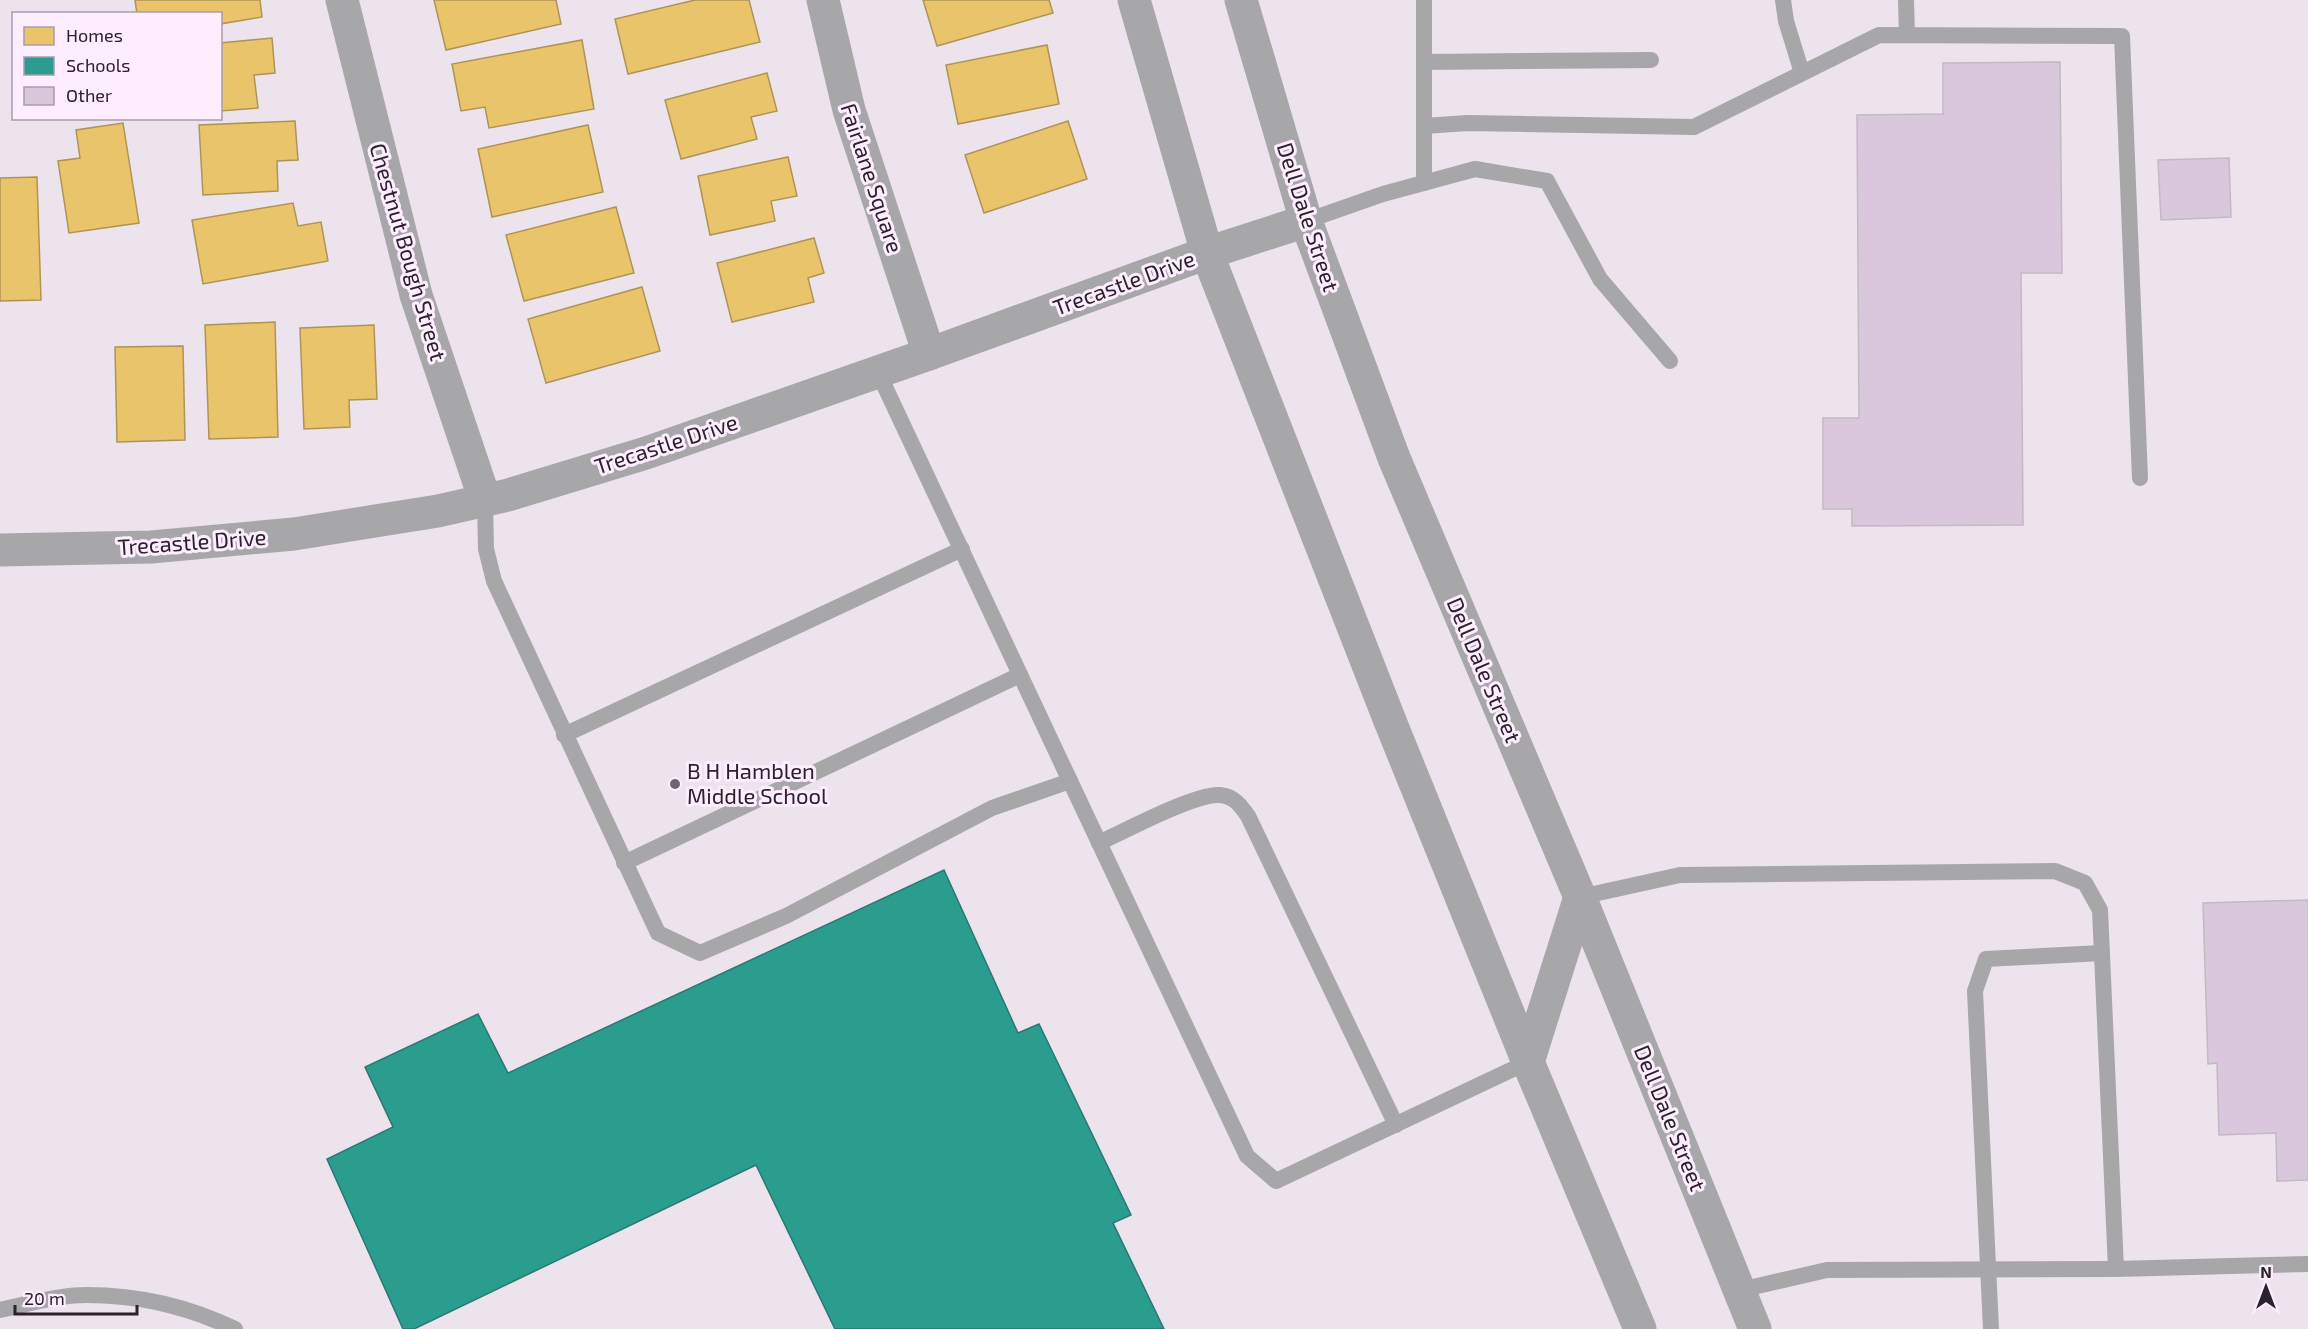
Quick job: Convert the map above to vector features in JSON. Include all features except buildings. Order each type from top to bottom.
[{"type":"main road","points":[[1134,0],[1207,253],[1390,721],[1528,1062],[1640,1329]]},
{"type":"main road","name":"Dell Dale Street","points":[[1241,0],[1306,221],[1394,458],[1580,897],[1755,1329]]},
{"type":"main road","points":[[1528,1062],[1580,897]]},
{"type":"street","name":"Chestnut Bough Street","points":[[342,0],[416,295],[485,500]]},
{"type":"street","name":"Fairlane Square","points":[[823,0],[849,110],[929,354]]},
{"type":"street","name":"Trecastle Drive","points":[[0,550],[151,547],[294,534],[438,512],[646,453],[1207,253],[1306,221]]},
{"type":"lane","points":[[1424,0],[1424,183]]},
{"type":"lane","points":[[1783,0],[1786,21],[1802,73]]},
{"type":"lane","points":[[1906,0],[1907,35]]},
{"type":"lane","points":[[1424,126],[1468,123],[1694,127],[1879,35],[2122,36],[2140,478]]},
{"type":"lane","points":[[1424,62],[1651,60]]},
{"type":"lane","points":[[1306,221],[1383,194],[1475,169],[1547,181],[1600,279],[1670,361]]},
{"type":"lane","points":[[878,372],[1247,1156],[1276,1181],[1528,1062]]},
{"type":"lane","points":[[485,500],[486,549],[494,581],[658,933],[700,953],[786,916],[992,808],[1070,781]]},
{"type":"lane","points":[[564,735],[962,549]]},
{"type":"lane","points":[[624,863],[1020,675]]},
{"type":"lane","points":[[1099,843],[1197,799],[1221,795],[1238,801],[1248,816],[1396,1125]]},
{"type":"lane","points":[[1580,897],[1680,875],[2055,871],[2085,883],[2100,910],[2116,1269]]},
{"type":"lane","points":[[1991,1329],[1975,991],[1986,959],[2102,953]]},
{"type":"lane","points":[[1740,1290],[1827,1270],[1989,1271],[2308,1264]]},
{"type":"lane","points":[[0,1310],[41,1300],[85,1295],[127,1297],[170,1305],[235,1329]]},
{"type":"place","name":"B H Hamblen Middle School","points":[[675,784]]}]
